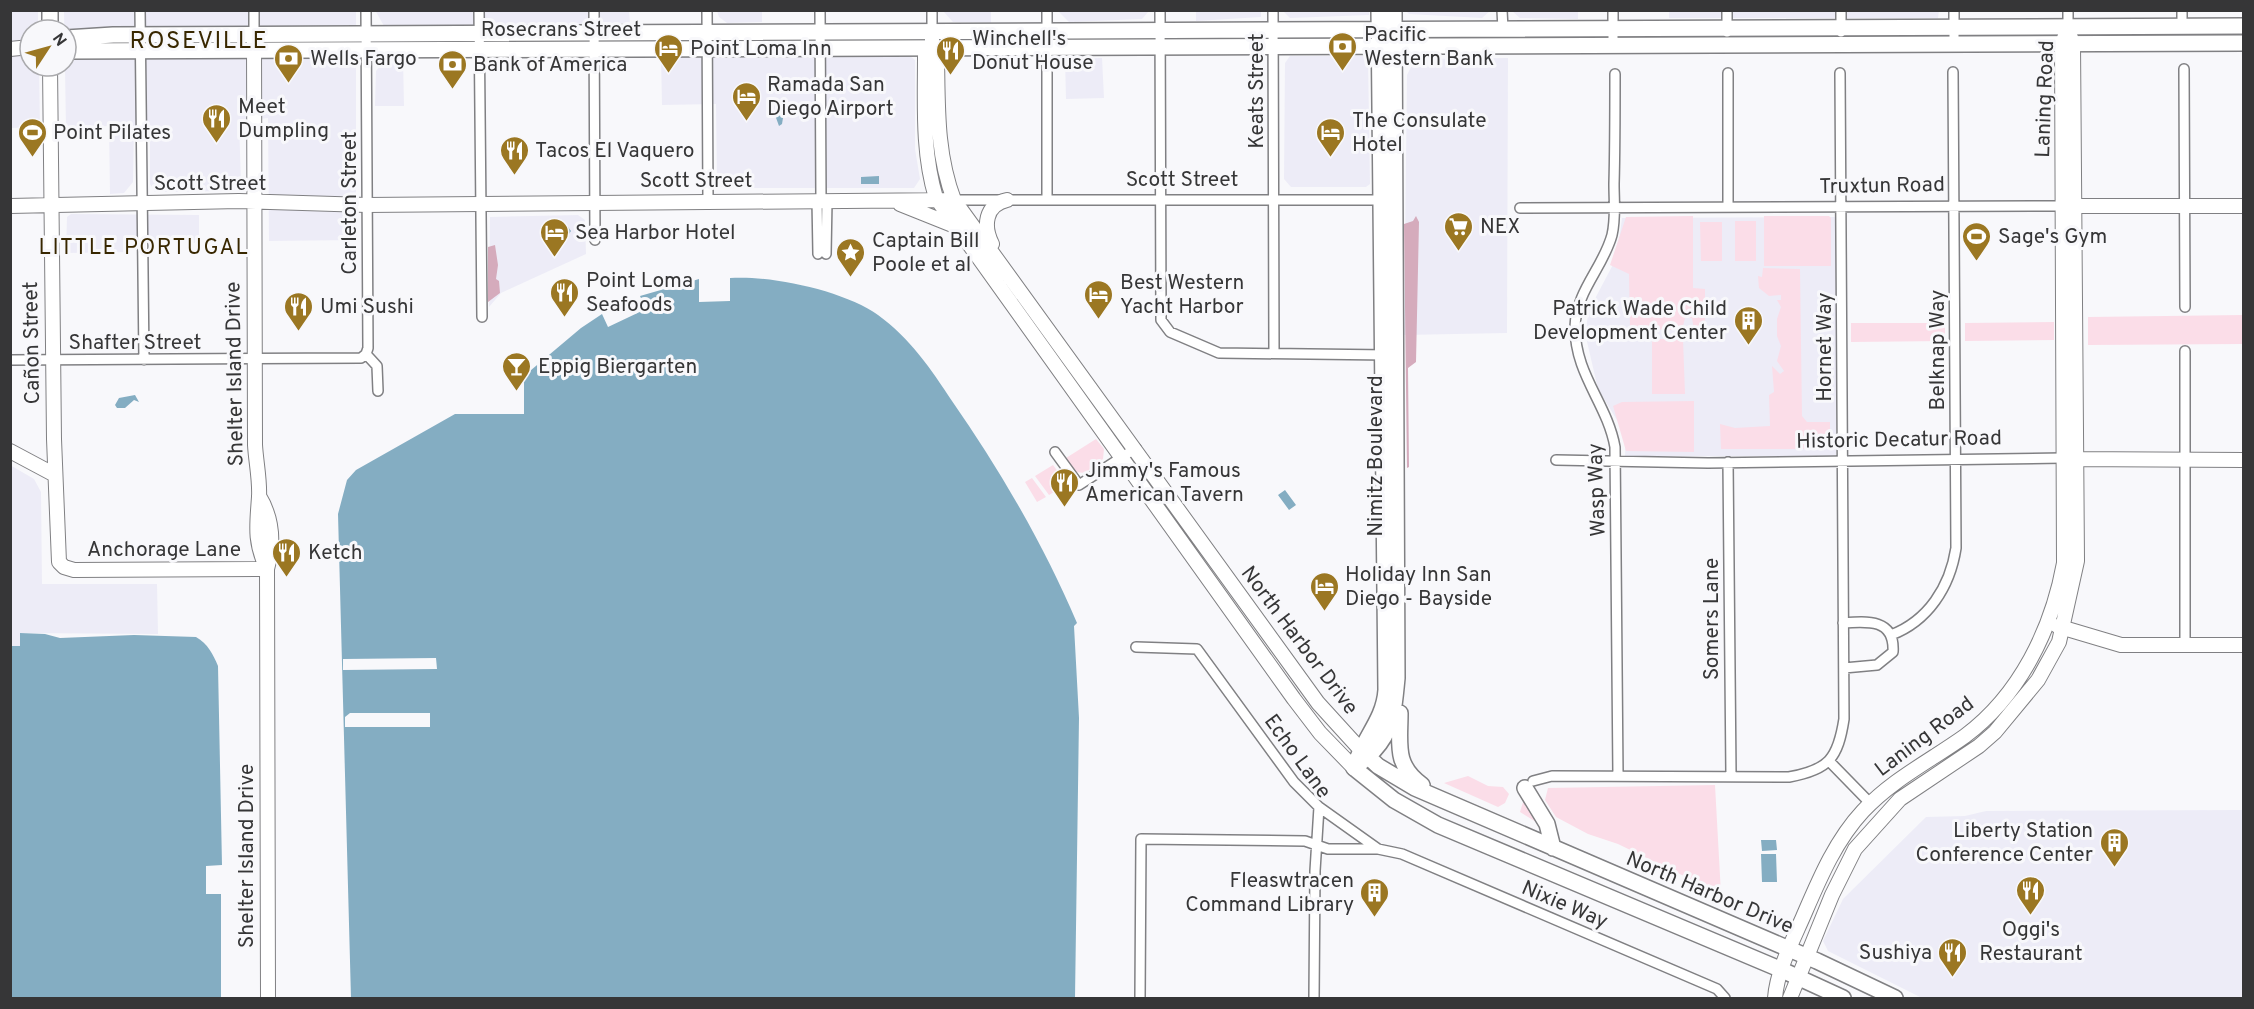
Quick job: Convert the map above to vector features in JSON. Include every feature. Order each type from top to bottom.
[{"type":"main road","name":"Nimitz Boulevard","points":[[1379,10],[1387,29]]},
{"type":"main road","name":"Nimitz Boulevard","points":[[1354,768],[1379,721],[1386,690],[1389,355],[1387,29],[1394,10]]},
{"type":"main road","name":"Rosecrans Street","points":[[78,38],[140,35],[367,51],[1387,46],[1613,37],[1841,36],[1954,28],[2244,26]]},
{"type":"main road","name":"Laning Road","points":[[1774,999],[1790,949],[1829,860],[1851,827],[1871,804],[1901,777],[1966,735],[1986,718],[2021,676],[2049,624],[2058,597],[2064,563],[2069,459],[2068,27]]},
{"type":"main road","name":"Rosecrans Street","points":[[78,51],[140,52],[367,34],[1503,29],[1613,37]]},
{"type":"main road","name":"North Harbor Drive","points":[[932,32],[932,48],[937,56],[939,137],[948,183],[954,200],[1000,260],[1318,703],[1364,753],[1399,779],[1438,798],[1790,949],[1895,999]]},
{"type":"main road","name":"Rosecrans Street","points":[[1841,36],[1954,45],[2244,43]]},
{"type":"main road","name":"Shelter Island Drive","points":[[254,42],[254,359],[255,446],[259,496],[255,520],[258,546],[267,569],[268,999]]},
{"type":"main road","name":"Nimitz Boulevard","points":[[1364,753],[1383,741],[1391,725],[1397,678],[1389,355],[1382,200],[1387,46]]},
{"type":"main road","name":"North Harbor Drive","points":[[932,48],[925,56],[925,136],[927,166],[936,198],[1308,717],[1354,768],[1394,800],[1438,825],[1799,977],[1843,999]]},
{"type":"main road","name":"Cañon Street","points":[[50,78],[55,475]]},
{"type":"main road","name":"Scott Street","points":[[10,206],[140,203],[367,205],[936,198],[954,200]]},
{"type":"main road","points":[[881,200],[916,208],[956,227]]},
{"type":"main road","points":[[1000,260],[988,232],[987,219],[993,207],[1007,200]]},
{"type":"main road","name":"Truxtun Road","points":[[2068,206],[2244,206]]},
{"type":"main road","points":[[10,451],[55,475]]},
{"type":"main road","name":"Laning Road","points":[[1790,999],[1832,895],[1855,849],[1900,799],[1979,746],[2010,716],[2054,654],[2063,627],[2077,561],[2069,459]]},
{"type":"main road","name":"Historic Decatur Road","points":[[2069,459],[2244,460]]},
{"type":"main road","name":"Anchorage Lane","points":[[55,475],[56,550],[59,562],[66,569],[267,569]]},
{"type":"main road","points":[[2049,624],[2121,645],[2244,645]]},
{"type":"main road","points":[[1397,678],[1402,763],[1410,776],[1438,798]]},
{"type":"main road","points":[[1529,785],[1547,824],[1553,848]]},
{"type":"street","points":[[140,10],[140,203],[144,360]]},
{"type":"street","points":[[254,10],[254,42]]},
{"type":"street","name":"Carleton Street","points":[[366,10],[368,348],[366,354],[377,366],[378,391]]},
{"type":"street","points":[[479,10],[483,317]]},
{"type":"street","points":[[594,10],[595,240]]},
{"type":"street","points":[[707,10],[708,201]]},
{"type":"street","points":[[820,10],[822,254]]},
{"type":"street","points":[[932,10],[932,32]]},
{"type":"street","points":[[1047,10],[1047,200]]},
{"type":"street","points":[[1160,10],[1161,320],[1170,332],[1219,353],[1274,352],[1280,356],[1389,355]]},
{"type":"street","name":"Keats Street","points":[[1273,10],[1274,352]]},
{"type":"street","points":[[1502,10],[1503,29]]},
{"type":"street","points":[[1613,10],[1613,37]]},
{"type":"street","points":[[1727,10],[1727,37]]},
{"type":"street","points":[[1841,10],[1841,36]]},
{"type":"street","points":[[1954,10],[1954,45]]},
{"type":"street","points":[[2068,10],[2068,27]]},
{"type":"street","points":[[2182,10],[2182,26]]},
{"type":"street","points":[[2184,69],[2185,307]]},
{"type":"street","name":"Belknap Way","points":[[1891,635],[1907,629],[1933,606],[1953,566],[1957,516],[1953,72]]},
{"type":"street","points":[[1728,73],[1728,207]]},
{"type":"street","name":"Hornet Way","points":[[1830,762],[1840,745],[1844,719],[1840,73]]},
{"type":"street","name":"Wasp Way","points":[[1615,74],[1615,208],[1612,233],[1607,248],[1580,299],[1575,325],[1577,355],[1613,434],[1616,460],[1618,776]]},
{"type":"street","name":"Scott Street","points":[[954,200],[1382,200]]},
{"type":"street","name":"Truxtun Road","points":[[1520,208],[2068,206]]},
{"type":"street","points":[[2185,351],[2185,646]]},
{"type":"street","name":"Shafter Street","points":[[10,360],[361,358],[366,354]]},
{"type":"street","points":[[1055,452],[1079,485],[1136,448]]},
{"type":"street","name":"Historic Decatur Road","points":[[1556,460],[1728,462],[1956,458],[2069,459]]},
{"type":"street","name":"Somers Lane","points":[[1728,462],[1731,775]]},
{"type":"street","points":[[1844,623],[1877,624],[1885,627],[1891,635],[1893,652],[1886,660],[1869,667],[1844,668]]},
{"type":"street","name":"Echo Lane","points":[[1136,647],[1197,649],[1294,782],[1318,807],[1314,999]]},
{"type":"street","points":[[1529,785],[1552,776],[1789,777],[1811,774],[1830,762],[1871,804]]},
{"type":"street","points":[[1318,807],[1383,849]]},
{"type":"street","points":[[1140,999],[1142,839],[1305,841],[1328,849],[1383,849]]},
{"type":"street","name":"Nixie Way","points":[[1383,849],[1544,913],[1717,989],[1725,999]]},
{"type":"shaded area","points":[[375,10],[629,10],[630,23],[384,26]]},
{"type":"shaded area","points":[[1057,10],[1149,11],[1142,19],[1069,22]]},
{"type":"shaded area","points":[[1369,10],[1369,15],[1290,18],[1283,11]]},
{"type":"shaded area","points":[[1490,10],[1482,18],[1409,14],[1406,11]]},
{"type":"shaded area","points":[[10,11],[38,11],[38,18],[18,18],[18,78],[39,78],[40,127],[11,128]]},
{"type":"shaded area","points":[[64,11],[356,11],[356,240],[269,241],[268,118],[239,121],[241,184],[233,191],[155,192],[150,184],[150,127],[134,127],[133,182],[124,193],[110,194],[109,126],[66,128],[65,78],[78,78],[78,18],[64,18]]},
{"type":"shaded area","points":[[717,11],[762,11],[762,22],[727,23],[719,17]]},
{"type":"shaded area","points":[[943,11],[991,11],[991,23],[953,22]]},
{"type":"shaded area","points":[[1196,11],[1261,11],[1261,17],[1196,21]]},
{"type":"shaded area","points":[[1512,11],[1578,11],[1578,19],[1520,18]]},
{"type":"shaded area","points":[[1669,11],[1939,11],[1938,18],[1669,18]]},
{"type":"shaded area","points":[[910,56],[915,60],[915,149],[920,179],[914,188],[723,188],[717,184],[716,104],[662,105],[661,57]]},
{"type":"shaded area","points":[[1290,56],[1368,56],[1370,184],[1366,187],[1291,187],[1284,179],[1285,63]]},
{"type":"shaded area","points":[[403,58],[404,106],[375,106],[376,71],[386,59]]},
{"type":"shaded area","points":[[1102,58],[1104,98],[1066,99],[1065,59]]},
{"type":"shaded area","points":[[1508,58],[1507,333],[1404,335],[1407,75],[1415,59]]},
{"type":"shaded area","points":[[71,214],[199,215],[199,243],[129,242],[129,252],[66,253],[67,217]]},
{"type":"shaded area","points":[[578,215],[585,220],[586,254],[501,293],[489,307],[490,217]]},
{"type":"shaded area","points":[[1416,216],[1419,222],[1416,362],[1408,368],[1409,467],[1407,468],[1404,224],[1413,221]]},
{"type":"shaded area","points":[[1693,216],[1693,288],[1705,289],[1705,331],[1694,330],[1692,318],[1685,318],[1682,330],[1630,329],[1629,274],[1610,265],[1626,217]]},
{"type":"shaded area","points":[[1764,216],[1829,216],[1831,218],[1831,266],[1764,266]]},
{"type":"shaded area","points":[[1836,217],[1836,456],[1625,456],[1626,435],[1598,389],[1585,333],[1589,310],[1617,257],[1622,218]]},
{"type":"shaded area","points":[[1735,221],[1756,221],[1756,261],[1735,261]]},
{"type":"shaded area","points":[[1700,222],[1722,222],[1722,261],[1701,261]]},
{"type":"shaded area","points":[[495,245],[498,265],[496,279],[499,281],[500,293],[488,302],[488,247]]},
{"type":"shaded area","points":[[1763,268],[1800,269],[1802,416],[1807,422],[1830,422],[1830,440],[1821,449],[1721,449],[1720,424],[1735,428],[1770,426],[1769,395],[1774,392],[1772,366],[1780,374],[1784,371],[1777,361],[1781,346],[1777,336],[1777,319],[1781,307],[1777,300],[1781,300],[1781,295],[1769,296],[1759,288],[1758,276],[1762,277]]},
{"type":"shaded area","points":[[2243,315],[2243,344],[2088,345],[2088,317]]},
{"type":"shaded area","points":[[2054,322],[2054,340],[1965,341],[1965,323]]},
{"type":"shaded area","points":[[1851,323],[1945,323],[1945,341],[1851,342]]},
{"type":"shaded area","points":[[1652,339],[1683,339],[1685,394],[1652,394]]},
{"type":"shaded area","points":[[1694,401],[1694,452],[1626,451],[1613,406],[1622,402]]},
{"type":"shaded area","points":[[1096,439],[1104,449],[1103,459],[1085,473],[1075,472],[1066,458]]},
{"type":"shaded area","points":[[10,465],[34,479],[41,492],[42,584],[157,584],[158,634],[21,633],[21,646],[11,646]]},
{"type":"shaded area","points":[[1053,465],[1067,484],[1049,495],[1035,476]]},
{"type":"shaded area","points":[[1032,478],[1046,497],[1037,502],[1025,482]]},
{"type":"shaded area","points":[[1468,776],[1488,786],[1503,787],[1509,794],[1505,803],[1498,807],[1444,783]]},
{"type":"shaded area","points":[[1715,785],[1721,894],[1618,844],[1588,834],[1556,817],[1545,800],[1548,788]]},
{"type":"shaded area","points":[[1524,799],[1541,825],[1520,812]]},
{"type":"shaded area","points":[[2243,810],[2243,998],[1922,998],[1828,951],[1823,941],[1843,899],[1926,817],[1965,816],[1986,811]]},
{"type":"water","points":[[780,104],[784,112],[782,124],[779,126],[775,115]]},
{"type":"water","points":[[879,176],[879,184],[861,184],[861,177]]},
{"type":"water","points":[[568,227],[571,231],[564,241],[558,241],[556,235]]},
{"type":"water","points":[[730,278],[766,279],[807,286],[864,306],[890,324],[928,366],[970,427],[1036,537],[1064,594],[1077,623],[1074,626],[1079,718],[1075,998],[351,998],[338,514],[347,480],[356,470],[455,414],[524,414],[524,376],[581,328],[602,314],[608,327],[646,309],[640,296],[699,279],[699,302],[730,301]]},
{"type":"water","points":[[135,395],[139,402],[134,400],[125,408],[117,408],[115,405],[119,398]]},
{"type":"water","points":[[1285,490],[1296,505],[1289,510],[1278,495]]},
{"type":"water","points":[[20,633],[45,634],[60,638],[134,635],[196,637],[212,653],[218,666],[222,865],[206,866],[206,894],[221,894],[221,998],[11,998],[10,646],[20,646]]},
{"type":"water","points":[[1761,840],[1776,840],[1777,850],[1762,851]]},
{"type":"water","points":[[1761,854],[1776,854],[1777,882],[1762,882]]},
{"type":"pier","points":[[436,658],[437,669],[343,670],[343,659]]},
{"type":"pier","points":[[350,713],[430,713],[430,727],[345,727],[345,717]]},
{"type":"place","name":"Pacific Western Bank","points":[[1343,72]]},
{"type":"place","name":"Point Loma Inn","points":[[669,74]]},
{"type":"place","name":"Winchell's Donut House","points":[[951,76]]},
{"type":"place","name":"Wells Fargo","points":[[289,84]]},
{"type":"place","name":"Bank of America","points":[[452,90]]},
{"type":"place","name":"Ramada San Diego Airport","points":[[746,122]]},
{"type":"place","name":"Meet Dumpling","points":[[217,144]]},
{"type":"place","name":"Point Pilates","points":[[32,158]]},
{"type":"place","name":"The Consulate Hotel","points":[[1331,158]]},
{"type":"place","name":"Tacos El Vaquero","points":[[514,176]]},
{"type":"place","name":"NEX","points":[[1459,252]]},
{"type":"place","name":"Sea Harbor Hotel","points":[[554,258]]},
{"type":"place","name":"Sage's Gym","points":[[1977,262]]},
{"type":"place","name":"Captain Bill Poole et al","points":[[851,278]]},
{"type":"place","name":"Point Loma Seafoods","points":[[565,318]]},
{"type":"place","name":"Best Western Yacht Harbor","points":[[1099,320]]},
{"type":"place","name":"Umi Sushi","points":[[299,332]]},
{"type":"place","name":"Patrick Wade Child Development Center","points":[[1748,346]]},
{"type":"place","name":"Eppig Biergarten","points":[[517,392]]},
{"type":"place","name":"Jimmy's Famous American Tavern","points":[[1064,508]]},
{"type":"place","name":"Ketch","points":[[287,578]]},
{"type":"place","name":"Holiday Inn San Diego - Bayside","points":[[1324,612]]},
{"type":"place","name":"Liberty Station Conference Center","points":[[2114,868]]},
{"type":"place","name":"Oggi's Restaurant","points":[[2031,916]]},
{"type":"place","name":"Fleaswtracen Command Library","points":[[1375,918]]},
{"type":"place","name":"Sushiya","points":[[1953,978]]},
{"type":"district","name":"ROSEVILLE","points":[[199,40]]},
{"type":"district","name":"LITTLE PORTUGAL","points":[[144,246]]}]
